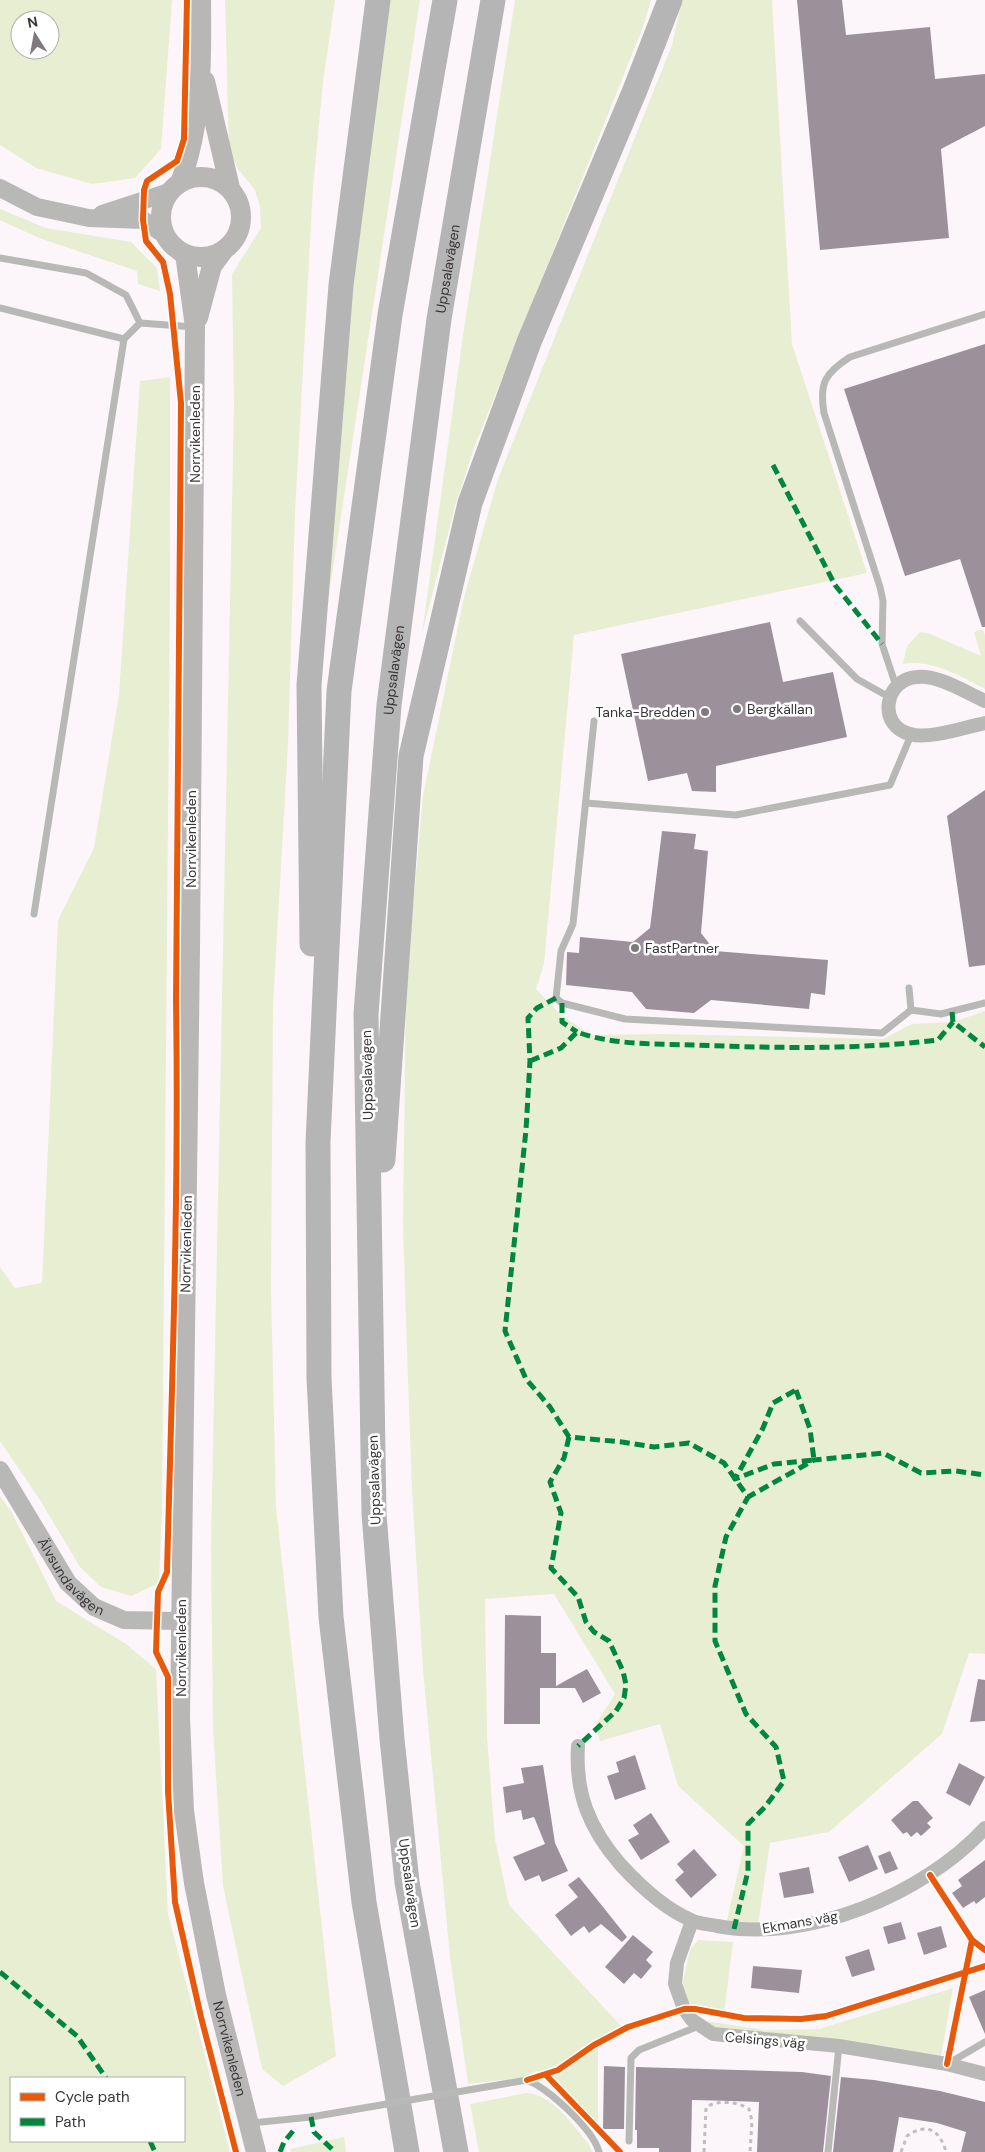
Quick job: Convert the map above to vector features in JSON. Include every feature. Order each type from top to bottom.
[{"type":"highway","points":[[378,0],[341,285],[308,685],[312,990],[318,1142],[319,1378],[332,1616],[364,1902],[407,2152]]},
{"type":"highway","points":[[318,1142],[339,691],[390,315],[445,0]]},
{"type":"highway","name":"Uppsalavägen","points":[[456,2152],[408,1882],[392,1738],[374,1514],[366,1014],[389,705],[439,319],[493,0]]},
{"type":"highway","points":[[371,1332],[411,756],[470,503],[528,342],[636,90],[670,0]]},
{"type":"main road","points":[[201,0],[202,70],[188,161],[163,204],[161,221],[165,235],[173,246],[185,254],[196,257],[210,256],[223,251],[233,241],[240,227],[241,213],[238,200],[230,188],[202,70]]},
{"type":"main road","points":[[174,187],[192,177],[207,177],[218,180],[230,188]]},
{"type":"main road","name":"Norrvikenleden","points":[[195,327],[212,266],[223,251]]},
{"type":"main road","name":"Norrvikenleden","points":[[185,254],[195,327],[190,940],[180,1717],[184,1811],[194,1883],[216,1995],[256,2152]]},
{"type":"street","points":[[89,218],[174,187]]},
{"type":"street","points":[[0,188],[37,207],[89,218],[143,220],[165,235]]},
{"type":"street","points":[[985,701],[928,677],[916,676],[892,691],[888,708],[890,718],[895,726],[912,735],[925,735],[985,723]]},
{"type":"street","name":"Älvsundavägen","points":[[0,1470],[68,1583],[94,1607],[124,1620],[181,1621]]},
{"type":"street","name":"Ekmans väg","points":[[578,1746],[578,1781],[587,1810],[599,1834],[614,1857],[635,1881],[660,1902],[692,1921],[734,1929],[758,1930],[802,1924],[853,1911],[897,1893],[930,1875],[967,1848],[985,1828]]},
{"type":"street","name":"Celsings väg","points":[[692,1921],[677,1963],[675,1984],[684,2010],[699,2026],[713,2034],[839,2046],[947,2064],[985,2074]]},
{"type":"lane","points":[[0,258],[86,273],[126,296],[140,323]]},
{"type":"lane","points":[[0,308],[124,339]]},
{"type":"lane","points":[[892,691],[882,644],[883,601],[880,587],[824,413],[821,397],[824,380],[834,367],[850,357],[985,314]]},
{"type":"lane","points":[[34,914],[124,339],[140,323],[195,327]]},
{"type":"lane","points":[[800,622],[857,679],[892,691]]},
{"type":"lane","points":[[594,721],[573,924],[561,951],[556,998],[562,1003],[625,1018],[882,1033],[910,1010],[941,1014],[985,1003]]},
{"type":"lane","points":[[586,803],[736,815],[890,785],[912,735]]},
{"type":"lane","points":[[909,988],[910,1010]]},
{"type":"lane","points":[[629,2141],[631,2058],[639,2050],[699,2026]]},
{"type":"lane","points":[[947,2064],[985,2042]]},
{"type":"lane","points":[[828,2152],[839,2046]]},
{"type":"lane","points":[[248,2124],[311,2118],[526,2080],[547,2091],[591,2135],[599,2152]]},
{"type":"path","points":[[704,2152],[706,2108],[713,2103],[739,2104],[749,2109],[752,2121],[750,2152]]},
{"type":"path","points":[[901,2152],[907,2136],[914,2131],[923,2129],[934,2131],[940,2136],[946,2152]]},
{"type":"green space","points":[[0,0],[172,0],[161,149],[135,178],[92,184],[36,168],[0,145]]},
{"type":"green space","points":[[225,0],[335,0],[323,82],[313,188],[295,513],[288,744],[273,1005],[271,1289],[276,1507],[336,2056],[283,2086],[262,2069],[223,1886],[213,1729],[211,1545],[234,403],[232,274],[261,228],[260,207],[255,190],[238,169],[229,150]]},
{"type":"green space","points":[[390,0],[420,0],[325,621],[351,295]]},
{"type":"green space","points":[[515,0],[651,0],[643,27],[474,448],[456,503],[422,634],[463,335]]},
{"type":"green space","points":[[682,0],[772,0],[792,344],[867,573],[574,635],[544,964],[536,989],[560,1014],[591,1035],[660,1034],[883,1039],[912,1024],[953,1022],[985,1011],[985,1654],[969,1653],[942,1734],[829,1832],[770,1843],[758,1925],[726,1924],[744,1846],[678,1786],[660,1724],[600,1741],[596,1724],[615,1694],[554,1594],[485,1599],[487,1736],[495,1839],[509,1905],[621,2026],[598,2038],[598,2127],[541,2073],[536,2071],[526,2077],[468,2084],[450,1957],[423,1670],[412,1491],[403,1224],[406,986],[423,796],[464,597],[498,479],[672,45]]},
{"type":"green space","points":[[0,209],[46,228],[131,242],[157,268],[160,291],[138,284],[137,271],[39,238],[0,220]]},
{"type":"green space","points":[[170,377],[170,596],[162,1509],[159,1583],[131,1596],[101,1587],[80,1567],[40,1500],[0,1441],[0,1267],[15,1288],[42,1283],[58,920],[94,848],[119,695],[140,381]]},
{"type":"green space","points":[[983,629],[985,636],[985,689],[956,674],[935,666],[914,663],[903,664],[907,646],[920,632],[928,633],[981,656],[974,632]]},
{"type":"green space","points":[[0,1496],[12,1513],[56,1601],[126,1644],[156,1669],[168,1914],[230,2152],[0,2152]]},
{"type":"green space","points":[[698,1940],[733,1942],[724,2014],[691,2006],[682,1985],[690,1950]]},
{"type":"green space","points":[[953,1988],[941,2056],[848,2041],[711,2028],[699,2020],[765,2030],[819,2029]]},
{"type":"green space","points":[[526,2093],[536,2094],[553,2104],[589,2144],[592,2152],[479,2152],[470,2104]]},
{"type":"green space","points":[[344,2137],[346,2152],[291,2152],[290,2149]]},
{"type":"building","points":[[797,0],[842,0],[846,35],[930,27],[935,79],[985,74],[985,126],[941,149],[949,238],[820,250]]},
{"type":"building","points":[[985,344],[985,627],[982,627],[960,559],[905,576],[844,389]]},
{"type":"building","name":"Bergkällan","points":[[770,622],[783,682],[833,672],[847,737],[716,766],[716,792],[692,791],[687,773],[648,781],[621,654]]},
{"type":"building","points":[[985,790],[985,965],[969,967],[947,816]]},
{"type":"building","points":[[662,831],[696,834],[694,849],[708,851],[701,933],[715,951],[828,960],[825,995],[811,993],[809,1009],[711,1000],[694,1013],[646,1009],[632,992],[566,985],[567,952],[579,953],[580,937],[633,942],[650,928]]},
{"type":"building","points":[[505,1615],[541,1616],[541,1653],[556,1653],[556,1686],[587,1669],[601,1693],[583,1703],[575,1688],[540,1688],[540,1724],[504,1724]]},
{"type":"building","points":[[978,1679],[985,1680],[985,1721],[970,1722]]},
{"type":"building","points":[[635,1755],[646,1789],[615,1800],[607,1776],[619,1772],[616,1762]]},
{"type":"building","points":[[959,1763],[985,1777],[970,1806],[946,1793]]},
{"type":"building","points":[[543,1765],[555,1843],[568,1871],[542,1882],[539,1875],[525,1881],[513,1857],[545,1844],[534,1817],[523,1820],[521,1810],[506,1813],[503,1787],[524,1783],[521,1768]]},
{"type":"building","points":[[913,1801],[918,1801],[933,1818],[927,1823],[931,1827],[921,1836],[917,1832],[911,1837],[907,1832],[903,1834],[891,1820]]},
{"type":"building","points":[[651,1813],[670,1842],[641,1860],[628,1840],[639,1834],[633,1825]]},
{"type":"building","points":[[868,1845],[878,1869],[849,1882],[838,1857]]},
{"type":"building","points":[[694,1849],[717,1875],[691,1898],[675,1880],[684,1872],[677,1864]]},
{"type":"building","points":[[890,1851],[898,1869],[885,1874],[878,1856]]},
{"type":"building","points":[[985,1860],[985,1897],[976,1904],[974,1901],[963,1908],[952,1893],[962,1886],[958,1880]]},
{"type":"building","points":[[809,1867],[814,1893],[784,1898],[779,1873]]},
{"type":"building","points":[[579,1877],[627,1937],[622,1942],[601,1924],[589,1933],[584,1926],[571,1936],[555,1915],[578,1897],[568,1885]]},
{"type":"building","points":[[901,1922],[906,1939],[888,1944],[883,1927]]},
{"type":"building","points":[[941,1926],[947,1947],[924,1955],[917,1933]]},
{"type":"building","points":[[633,1935],[653,1952],[646,1960],[652,1966],[641,1979],[634,1973],[624,1984],[605,1967]]},
{"type":"building","points":[[869,1949],[875,1970],[852,1977],[845,1957]]},
{"type":"building","points":[[753,1966],[802,1970],[799,1993],[751,1988]]},
{"type":"building","points":[[985,1990],[985,2034],[969,1997]]},
{"type":"building","points":[[604,2066],[625,2067],[624,2129],[603,2129]]},
{"type":"building","points":[[636,2067],[802,2072],[831,2076],[823,2152],[757,2152],[759,2102],[692,2100],[691,2152],[659,2152],[659,2148],[637,2148],[637,2130],[635,2130]]},
{"type":"building","points":[[841,2077],[874,2080],[940,2091],[985,2102],[985,2152],[961,2152],[966,2132],[937,2123],[899,2117],[893,2152],[833,2152]]},
{"type":"marked path","points":[[773,465],[835,585],[882,644]]},
{"type":"marked path","points":[[556,998],[537,1008],[528,1018],[530,1061],[526,1130],[505,1331],[526,1379],[550,1407],[569,1437],[654,1447],[689,1443],[724,1463],[748,1497],[814,1460],[883,1453],[921,1473],[956,1471],[985,1475]]},
{"type":"marked path","points":[[562,1003],[562,1022],[577,1032]]},
{"type":"marked path","points":[[952,1012],[953,1022],[985,1047]]},
{"type":"marked path","points":[[530,1061],[561,1048],[577,1032],[619,1042],[650,1044],[847,1047],[938,1040],[953,1022]]},
{"type":"marked path","points":[[796,1390],[810,1429],[814,1460],[774,1464],[735,1479],[763,1428],[773,1403],[796,1390]]},
{"type":"marked path","points":[[569,1437],[564,1458],[550,1482],[561,1513],[551,1568],[578,1597],[586,1622],[594,1632],[609,1641],[623,1671],[626,1685],[624,1698],[616,1711],[578,1746]]},
{"type":"marked path","points":[[734,1929],[748,1871],[748,1824],[765,1807],[784,1781],[776,1747],[746,1714],[715,1641],[715,1586],[726,1537],[748,1497]]},
{"type":"marked path","points":[[0,1972],[77,2036],[105,2077]]},
{"type":"marked path","points":[[311,2117],[314,2132],[335,2152]]},
{"type":"marked path","points":[[280,2152],[284,2142],[293,2131]]},
{"type":"marked path","points":[[150,2142],[155,2152]]},
{"type":"cycle path","points":[[187,0],[184,139],[177,161],[147,181],[144,190],[143,220],[146,241],[163,262],[170,294],[181,403],[176,1001],[177,1144],[167,1572],[158,1592],[156,1652],[168,1677],[168,1791],[175,1902],[201,2017],[236,2152]]},
{"type":"cycle path","points":[[930,1875],[972,1940],[985,1950]]},
{"type":"cycle path","points":[[947,2064],[972,1940]]},
{"type":"cycle path","points":[[527,2080],[558,2070],[594,2045],[628,2027],[684,2009],[695,2009],[744,2018],[801,2019],[826,2016],[985,1966]]},
{"type":"cycle path","points":[[546,2075],[620,2152]]},
{"type":"place","name":"Bergkällan","points":[[737,709]]},
{"type":"place","name":"Tanka-Bredden","points":[[705,712]]},
{"type":"place","name":"FastPartner","points":[[635,948]]}]
